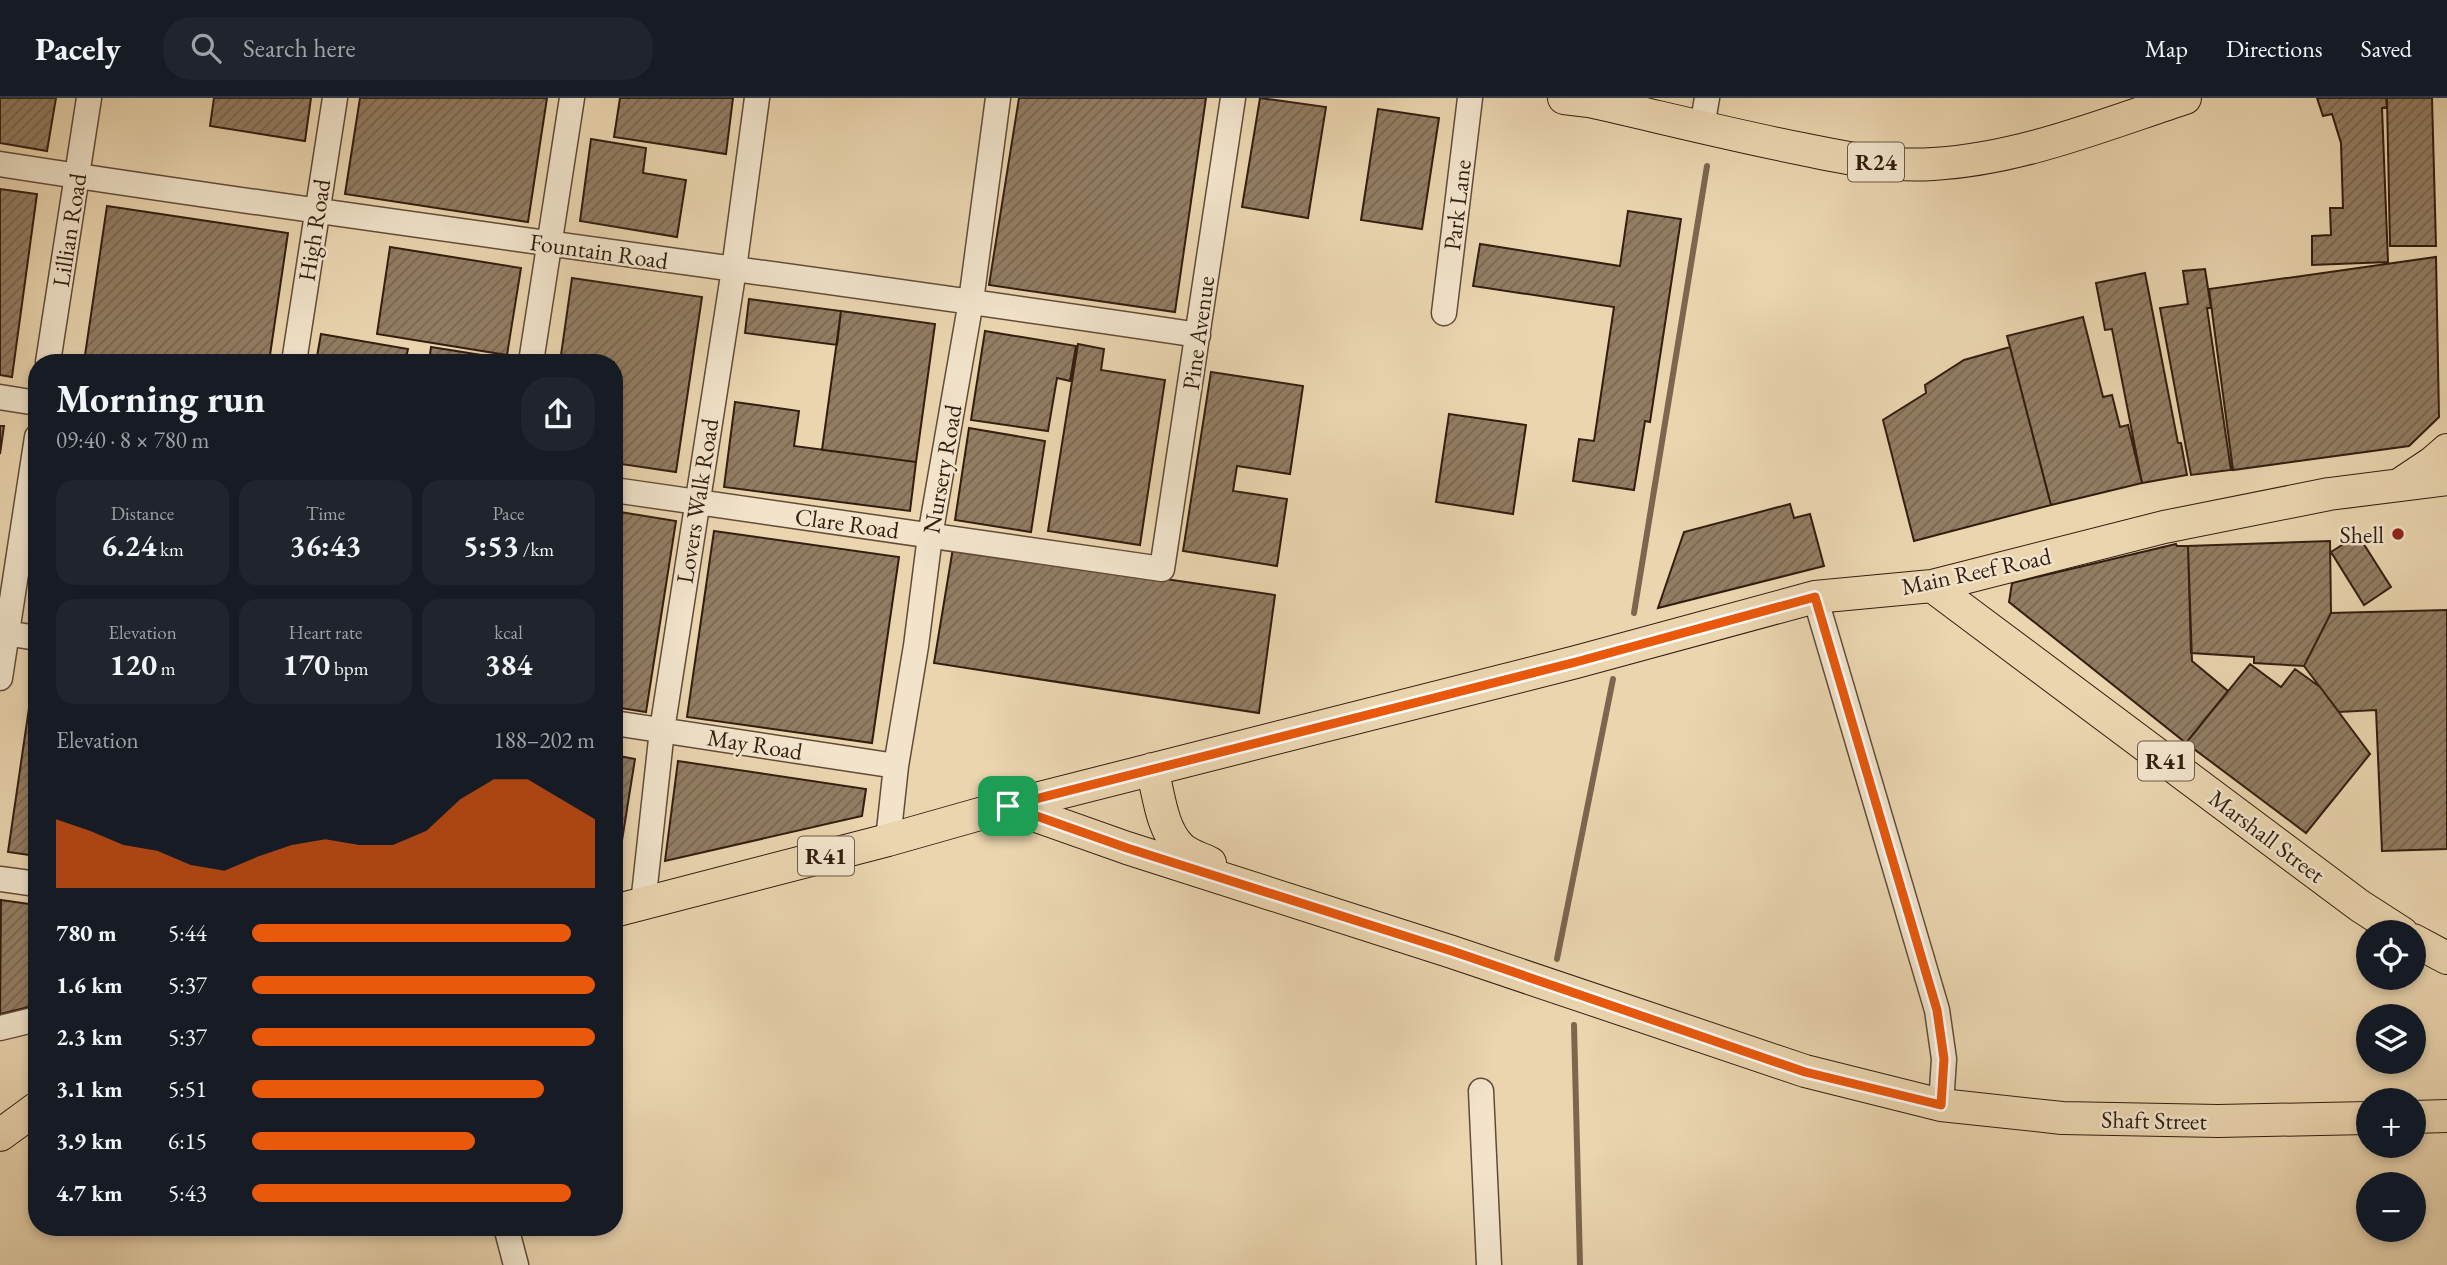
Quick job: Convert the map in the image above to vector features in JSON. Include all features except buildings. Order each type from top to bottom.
[{"type":"main road","name":"R24","points":[[1564,98],[1705,113],[1852,158],[1886,164],[1933,164],[1973,159],[2045,144],[2185,98]]},
{"type":"main road","points":[[2428,486],[2432,463],[2447,450]]},
{"type":"main road","name":"Main Reef Road","points":[[629,907],[1008,806],[1576,662],[1815,597],[1933,586],[2164,527],[2329,494],[2428,486]]},
{"type":"main road","name":"Marshall Street","points":[[1933,586],[2382,920]]},
{"type":"main road","points":[[1152,769],[1168,829],[1180,847],[1191,855],[1242,874],[1266,892]]},
{"type":"main road","name":"Shaft Street","points":[[1008,806],[1127,848],[1591,998],[1805,1072],[1941,1105],[2062,1118],[2218,1121],[2356,1118]]},
{"type":"main road","points":[[2426,947],[2447,958]]},
{"type":"main road","points":[[0,1135],[28,1115]]},
{"type":"main road","points":[[2426,1117],[2447,1116]]},
{"type":"street","name":"Lillian Road","points":[[49,354],[89,98]]},
{"type":"street","name":"High Road","points":[[295,354],[335,98]]},
{"type":"street","points":[[532,354],[572,98]]},
{"type":"street","name":"Lovers Walk Road","points":[[629,907],[662,730],[734,269],[757,98]]},
{"type":"street","name":"Nursery Road","points":[[888,840],[896,766],[916,646],[930,536],[971,301],[998,98]]},
{"type":"street","name":"Pine Avenue","points":[[1162,569],[1233,98]]},
{"type":"street","name":"Park Lane","points":[[1444,313],[1470,98]]},
{"type":"street","name":"Fountain Road","points":[[0,164],[550,245],[971,301],[1198,335]]},
{"type":"street","points":[[0,397],[28,402]]},
{"type":"street","points":[[0,678],[4,633],[28,490]]},
{"type":"street","name":"Clare Road","points":[[623,491],[1162,569]]},
{"type":"street","points":[[1815,597],[1937,1010],[1944,1059],[1941,1105]]},
{"type":"street","points":[[4,633],[28,637]]},
{"type":"street","name":"May Road","points":[[623,724],[896,766]]},
{"type":"street","points":[[0,878],[28,883]]},
{"type":"street","points":[[0,1028],[28,1021]]},
{"type":"street","points":[[1481,1091],[1489,1265]]},
{"type":"street","points":[[508,1236],[516,1265]]},
{"type":"waterway","points":[[1634,613],[1707,166]]},
{"type":"waterway","points":[[1557,959],[1613,679]]},
{"type":"waterway","points":[[1574,1025],[1580,1265]]},
{"type":"place","name":"Shell","points":[[2398,534]]},
{"type":"route","points":[[1815,597],[1937,1010],[1944,1059],[1941,1105],[1805,1072],[1452,951],[1127,848],[1008,806],[1576,662],[1815,597]]}]
